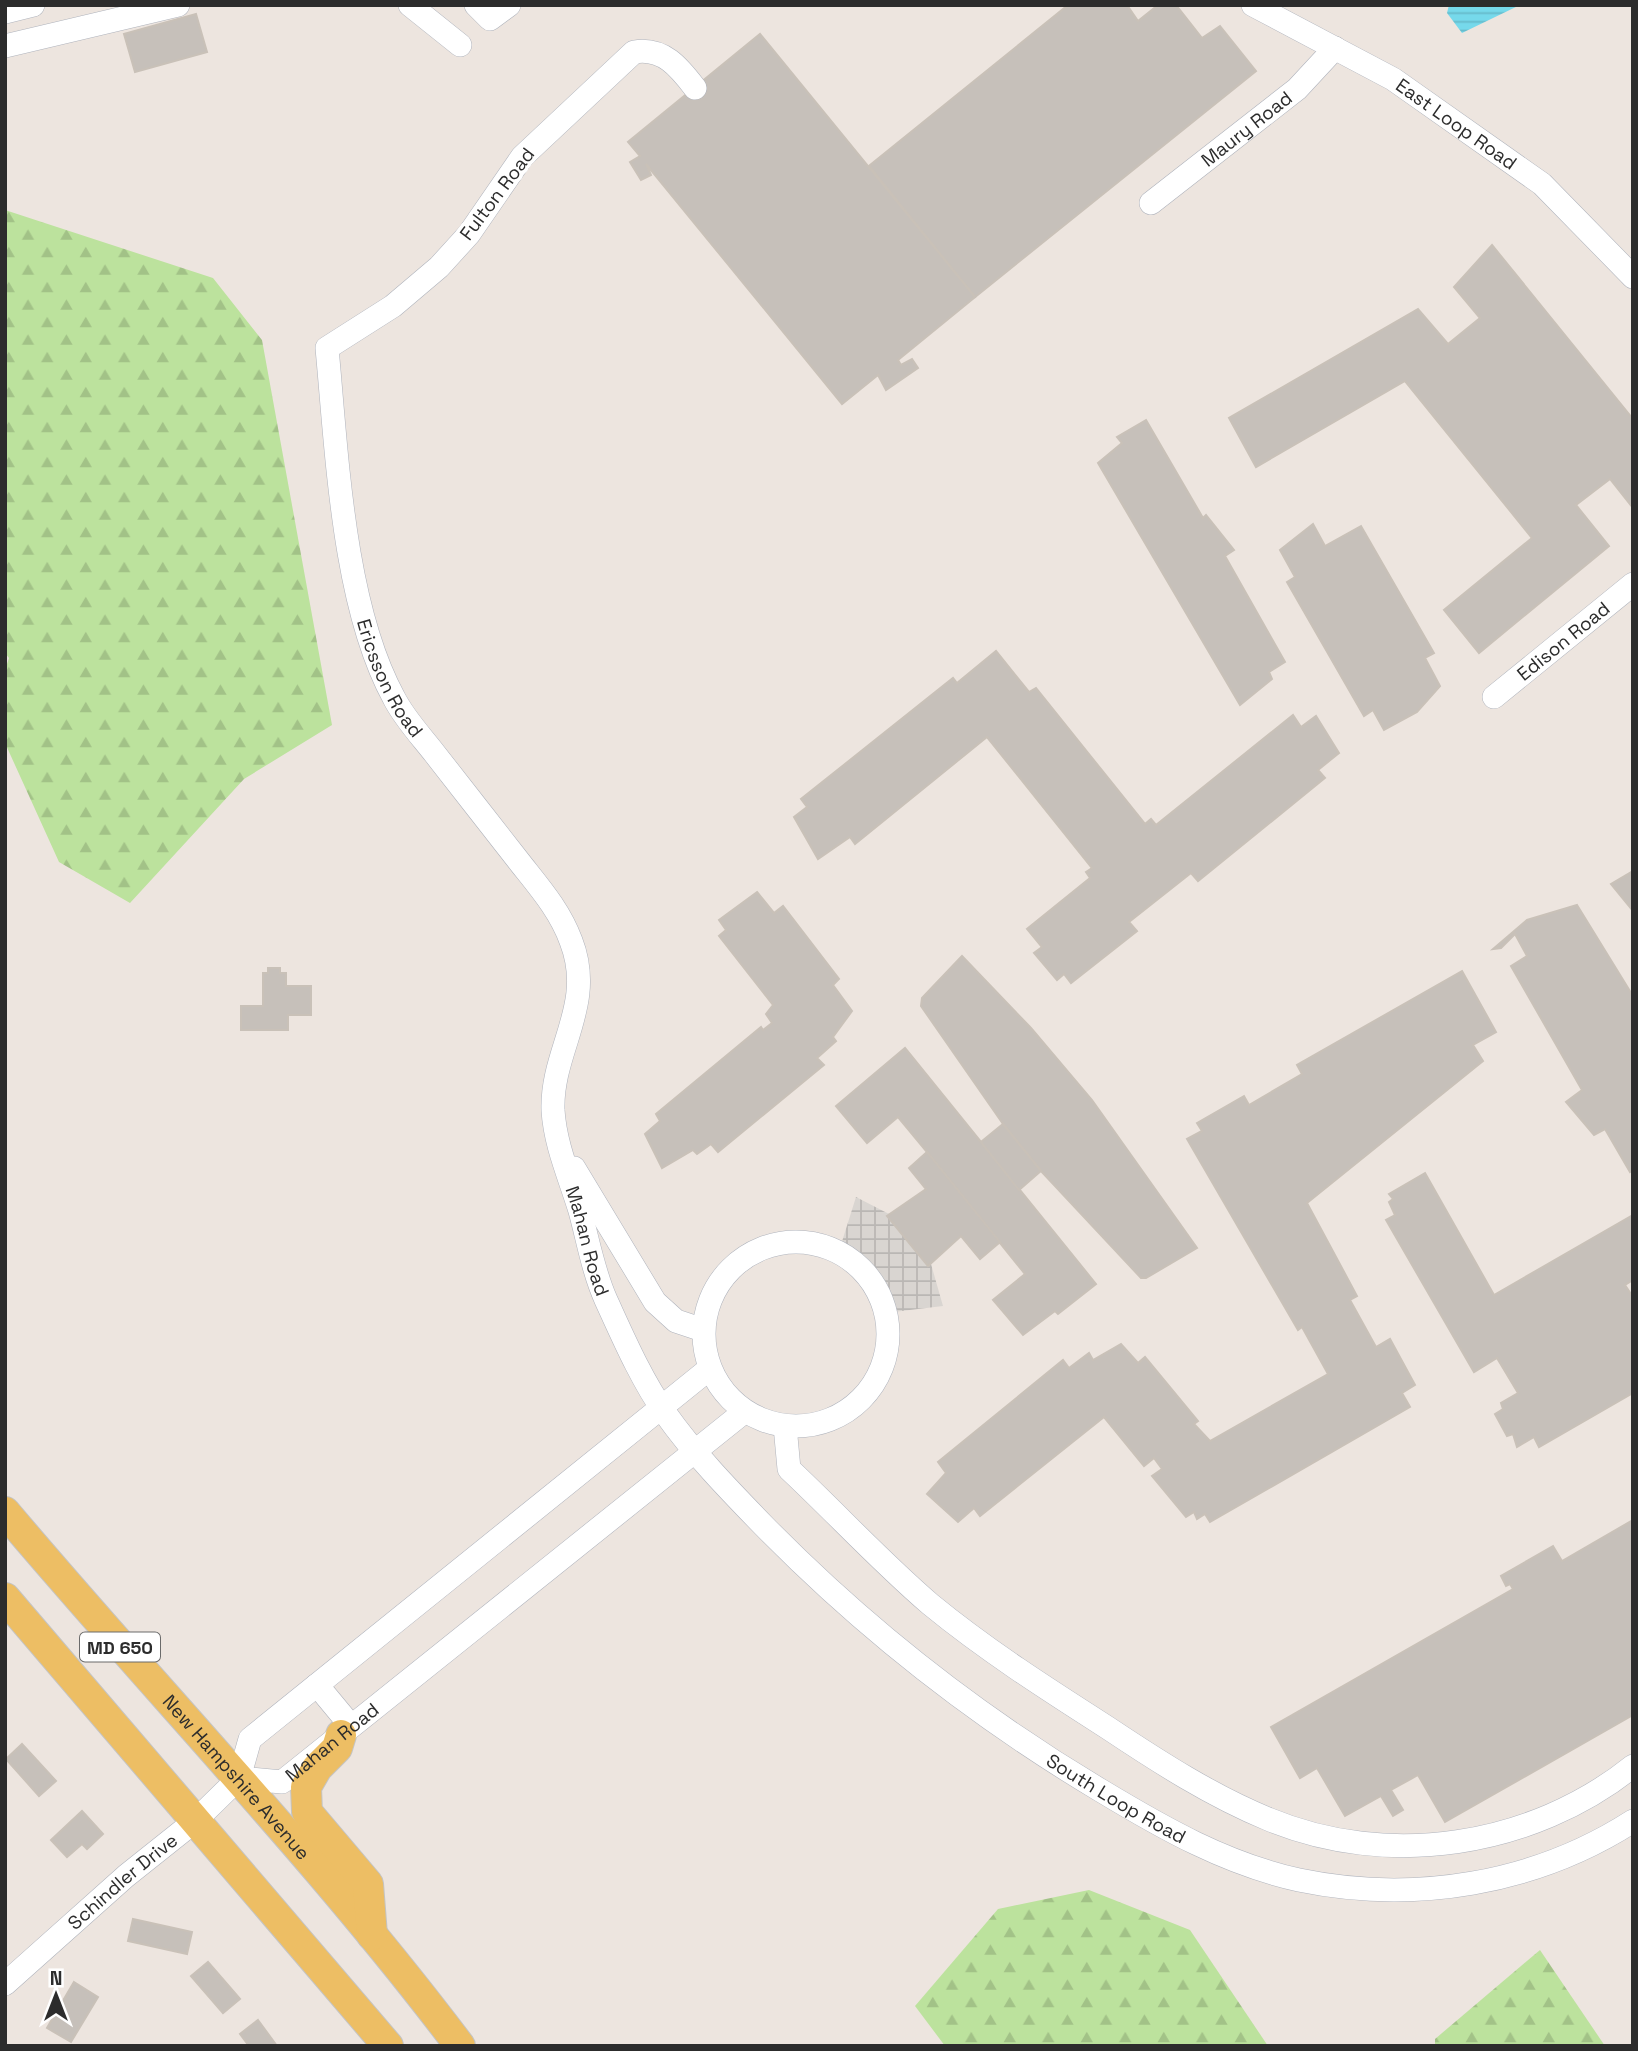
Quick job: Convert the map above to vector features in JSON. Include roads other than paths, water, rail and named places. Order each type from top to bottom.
[{"type":"main road","name":"New Hampshire Avenue","points":[[5,1513],[97,1622],[239,1778],[372,1935],[460,2046]]},
{"type":"main road","name":"MD 650","points":[[5,1598],[388,2046]]},
{"type":"main road","points":[[346,1730],[337,1748],[317,1768],[306,1787],[307,1812],[368,1884],[372,1935]]},
{"type":"street","points":[[5,12],[33,5]]},
{"type":"street","points":[[5,46],[178,5]]},
{"type":"street","points":[[410,5],[460,45]]},
{"type":"street","points":[[483,12],[509,5]]},
{"type":"street","name":"East Loop Road","points":[[1253,5],[1393,79],[1542,184],[1633,277]]},
{"type":"street","name":"Maury Road","points":[[1151,203],[1297,89],[1335,48]]},
{"type":"street","name":"Fulton Road","points":[[327,348],[393,306],[439,267],[469,234],[523,157],[634,52],[646,50],[675,63],[695,88]]},
{"type":"street","name":"Ericsson Road","points":[[327,348],[344,506],[366,634],[394,700],[559,913],[576,955]]},
{"type":"street","name":"Edison Road","points":[[1494,697],[1633,584]]},
{"type":"street","name":"Mahan Road","points":[[576,955],[579,999],[558,1073],[553,1108],[559,1145],[601,1288],[662,1408],[695,1452]]},
{"type":"street","name":"Mahan Road","points":[[559,1145],[655,1302],[676,1321],[703,1331]]},
{"type":"street","points":[[797,1243],[818,1245],[845,1254],[863,1267],[878,1287],[884,1307],[886,1336],[878,1371],[865,1392],[843,1411],[814,1423],[785,1426],[761,1421],[730,1400],[709,1369],[703,1331],[710,1305],[720,1288],[741,1264],[767,1249],[797,1243]]},
{"type":"street","points":[[239,1778],[250,1739],[709,1369]]},
{"type":"street","name":"Mahan Road","points":[[239,1778],[282,1782],[744,1412]]},
{"type":"street","points":[[785,1426],[789,1469],[930,1603],[1022,1672],[1145,1753],[1270,1820],[1322,1837],[1363,1843],[1404,1846],[1466,1840],[1501,1833],[1558,1813],[1605,1787],[1633,1766]]},
{"type":"street","name":"South Loop Road","points":[[695,1452],[812,1575],[910,1661],[978,1712],[1052,1762],[1154,1822],[1228,1859],[1315,1883],[1392,1889],[1438,1888],[1490,1881],[1544,1866],[1579,1852],[1633,1821]]},
{"type":"street","points":[[317,1685],[346,1730]]},
{"type":"street","name":"Schindler Drive","points":[[5,1984],[126,1876],[195,1821],[239,1778]]},
{"type":"water","points":[[1449,5],[1520,5],[1462,33],[1447,13]]}]
